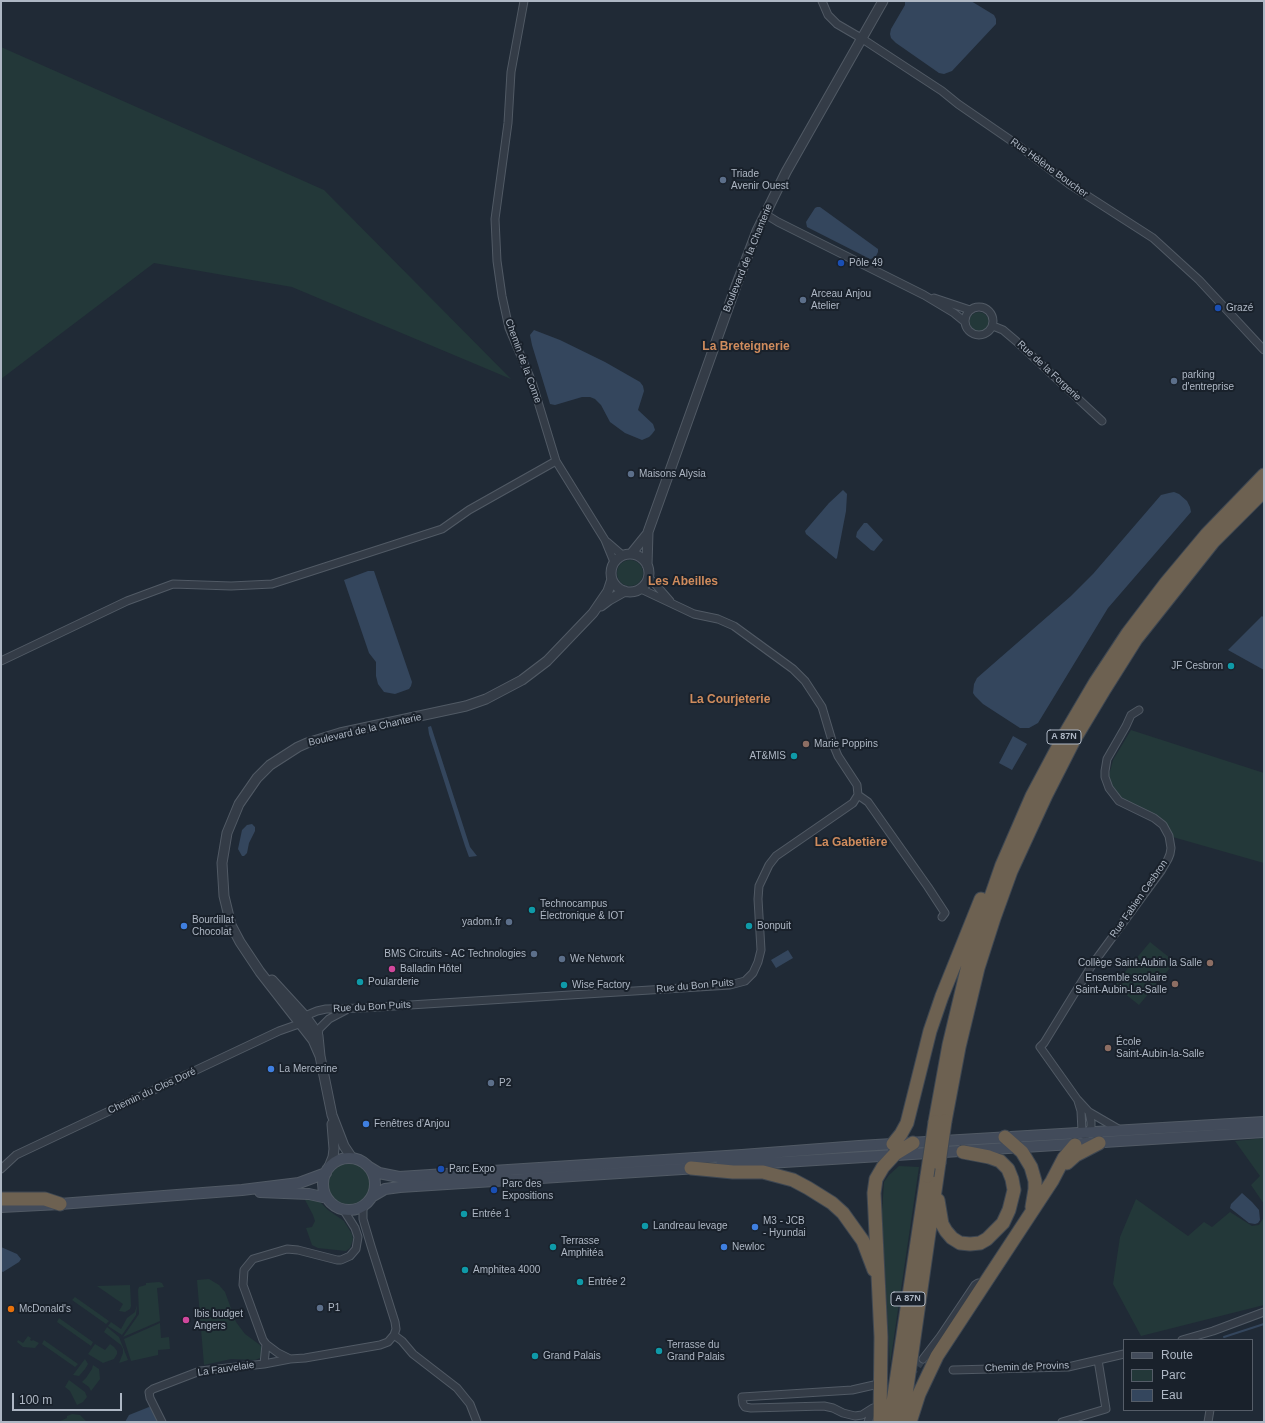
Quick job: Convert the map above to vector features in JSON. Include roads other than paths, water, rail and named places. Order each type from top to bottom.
[{"type":"highway","name":"A 87N","points":[[902,1422],[949,1045],[970,957],[1002,865],[1032,796],[1061,741],[1095,683],[1128,633],[1166,583],[1207,534],[1264,475]]},
{"type":"highway","name":"A 87N","points":[[940,1121],[978,968],[994,918],[1011,871],[1074,740],[1136,638],[1214,542],[1264,491]]},
{"type":"highway","points":[[880,1422],[877,1388],[881,1337],[874,1193],[876,1179],[907,1123],[930,1031],[942,996],[984,894],[1002,865]]},
{"type":"highway","points":[[1005,1137],[1019,1148],[1028,1161],[1035,1181],[1034,1198],[1029,1216]]},
{"type":"highway","points":[[893,1150],[913,1143]]},
{"type":"highway","points":[[1052,1181],[1071,1159],[1098,1143]]},
{"type":"highway","points":[[910,1422],[919,1394],[929,1371],[950,1336],[1052,1181],[1064,1158],[1075,1145]]},
{"type":"highway","points":[[933,1179],[942,1224],[952,1238],[960,1243],[970,1244],[980,1243],[992,1236],[1003,1223],[1010,1210],[1014,1190],[1012,1179],[1008,1169],[1000,1161],[989,1157],[963,1152]]},
{"type":"highway","points":[[691,1168],[733,1172],[763,1172],[778,1175],[793,1180],[820,1194],[843,1213],[857,1232],[866,1247],[879,1283]]},
{"type":"highway","name":"A 87N","points":[[890,1422],[933,1179]]},
{"type":"highway","points":[[1,1199],[45,1199],[60,1204]]},
{"type":"main road","points":[[913,1143],[1085,1134],[1120,1130],[1264,1122]]},
{"type":"main road","points":[[328,1170],[323,1186],[327,1198],[334,1205],[343,1210],[353,1210],[363,1207],[373,1196],[385,1189],[400,1186],[742,1155],[893,1150],[963,1152],[1264,1132]]},
{"type":"main road","points":[[1,1207],[242,1190],[299,1183],[328,1170],[339,1160],[352,1158],[361,1161],[379,1173],[399,1176],[691,1168],[893,1150]]},
{"type":"main road","points":[[369,1167],[374,1174],[375,1183],[373,1196]]},
{"type":"main road","points":[[242,1190],[266,1193],[291,1192],[327,1198]]},
{"type":"street","name":"Chemin de la Corne","points":[[524,1],[511,72],[508,124],[495,219],[502,296],[509,328],[532,382],[556,462],[605,540],[614,562]]},
{"type":"street","name":"Rue Hélène Boucher","points":[[822,1],[828,15],[836,24],[861,38],[942,91],[1069,184],[1153,238],[1199,280],[1264,350]]},
{"type":"street","name":"Boulevard de la Chanterie","points":[[647,565],[648,532],[736,286],[765,214],[786,172],[883,1]]},
{"type":"street","points":[[765,214],[924,295],[954,313],[965,322]]},
{"type":"street","points":[[924,295],[970,310]]},
{"type":"street","points":[[976,307],[983,307],[993,316],[993,326],[988,333],[980,336],[969,332],[965,322],[966,315],[970,310],[976,307]]},
{"type":"street","name":"Rue de la Forgerie","points":[[993,326],[1003,330],[1016,341],[1102,421]]},
{"type":"street","points":[[1,662],[127,601],[174,584],[231,586],[272,584],[442,529],[468,510],[556,462]]},
{"type":"street","name":"Boulevard de la Chanterie","points":[[627,555],[648,532]]},
{"type":"street","name":"Chemin de la Corne","points":[[605,540],[627,555]]},
{"type":"street","points":[[627,555],[638,556],[643,559],[649,571],[646,584],[641,589],[631,592],[619,589],[612,579],[612,567],[614,562],[627,555]]},
{"type":"street","points":[[648,577],[671,603]]},
{"type":"street","name":"Boulevard de la Chanterie","points":[[593,613],[608,591],[612,579]]},
{"type":"street","points":[[641,589],[694,614],[718,619],[734,626],[793,669],[805,681],[822,707],[833,744],[838,756],[857,785],[858,795],[868,802],[928,887],[945,913],[942,917]]},
{"type":"street","name":"Boulevard de la Chanterie","points":[[320,1056],[302,1020],[248,954],[231,924],[222,882],[222,863],[227,833],[239,804],[257,778],[270,765],[307,743],[340,733],[452,710],[478,702],[508,688],[522,680],[547,661],[593,613],[609,600],[625,591]]},
{"type":"street","name":"Rue Fabien Cesbron","points":[[1077,1099],[1040,1047],[1044,1043],[1092,965],[1161,871],[1170,854],[1169,836],[1163,825],[1154,818],[1119,801],[1109,788],[1105,777],[1105,765],[1107,759],[1131,715],[1139,710]]},
{"type":"street","name":"Rue du Bon Puits","points":[[302,1020],[317,1011],[326,1009],[348,1009],[730,985],[745,981],[753,973],[760,956],[759,886],[768,865],[776,856],[853,803],[858,795]]},
{"type":"street","points":[[318,1036],[319,1029],[329,1019],[348,1009]]},
{"type":"street","name":"Boulevard de la Chanterie","points":[[302,1020],[313,1027],[318,1036],[320,1056],[332,1115]]},
{"type":"street","name":"Chemin du Clos Doré","points":[[1,1169],[16,1155],[302,1020]]},
{"type":"street","points":[[1077,1099],[1089,1112],[1120,1130]]},
{"type":"street","points":[[1077,1099],[1081,1111],[1085,1134],[1098,1143]]},
{"type":"street","points":[[1075,1145],[1085,1134],[1091,1122],[1089,1112]]},
{"type":"street","points":[[332,1115],[344,1146],[352,1158]]},
{"type":"street","points":[[328,1170],[333,1157],[334,1149],[332,1115]]},
{"type":"street","points":[[363,1207],[363,1219],[395,1322],[396,1329],[394,1335],[404,1343],[413,1354],[457,1388],[470,1404],[476,1422]]},
{"type":"street","points":[[290,1359],[278,1353],[263,1340],[243,1284],[244,1270],[253,1259],[287,1249],[298,1250],[337,1260],[350,1256],[356,1249],[358,1236],[355,1228],[343,1210]]},
{"type":"street","points":[[923,1359],[940,1337],[975,1284],[984,1284]]},
{"type":"street","points":[[1185,1339],[1213,1331],[1264,1312]]},
{"type":"street","points":[[1213,1331],[1213,1339]]},
{"type":"street","name":"La Fauvelaie","points":[[162,1422],[150,1398],[149,1392],[153,1389],[200,1371],[264,1364],[380,1345],[388,1342],[394,1335]]},
{"type":"street","points":[[264,1364],[266,1344]]},
{"type":"street","name":"Chemin de Provins","points":[[953,1370],[1068,1366],[1123,1354]]},
{"type":"street","points":[[1062,1422],[1106,1409],[1098,1360]]},
{"type":"street","points":[[868,1422],[873,1408],[877,1388],[742,1397],[745,1407],[750,1408],[824,1406],[852,1416],[859,1416],[873,1408]]},
{"type":"street","points":[[1208,1422],[1210,1411]]},
{"type":"street","points":[[843,1413],[849,1422]]},
{"type":"water","points":[[905,1],[971,1],[994,15],[996,24],[952,71],[944,74],[939,73],[891,38],[891,29],[905,5]]},
{"type":"water","points":[[817,207],[820,207],[878,249],[875,258],[870,259],[807,227],[806,222]]},
{"type":"water","points":[[534,330],[560,340],[605,362],[640,382],[644,391],[638,410],[653,424],[655,430],[652,434],[642,440],[625,433],[610,422],[601,405],[595,399],[590,397],[582,397],[555,405],[550,404],[532,345],[530,335]]},
{"type":"water","points":[[843,490],[847,494],[846,511],[836,559],[806,534],[805,531],[829,503]]},
{"type":"water","points":[[1174,492],[1179,494],[1187,501],[1191,512],[1108,608],[1038,723],[1029,728],[1020,728],[983,704],[973,693],[974,684],[977,678],[1071,596],[1093,574],[1161,495]]},
{"type":"water","points":[[864,523],[867,523],[883,540],[874,551],[856,537],[857,532]]},
{"type":"water","points":[[368,571],[374,571],[412,682],[409,689],[395,694],[384,692],[378,684],[376,676],[376,662],[369,653],[344,580]]},
{"type":"water","points":[[1262,616],[1264,618],[1264,670],[1228,650]]},
{"type":"water","points":[[431,726],[470,847],[477,856],[469,857],[465,846],[429,734],[428,727]]},
{"type":"water","points":[[1013,736],[1027,744],[1012,770],[999,763]]},
{"type":"water","points":[[252,824],[255,827],[255,831],[249,843],[247,853],[242,856],[238,849],[242,830],[247,825]]},
{"type":"water","points":[[788,950],[793,958],[776,968],[771,960]]},
{"type":"water","points":[[1242,1193],[1259,1210],[1260,1220],[1258,1223],[1249,1223],[1230,1208],[1231,1204]]},
{"type":"water","points":[[1,1247],[17,1254],[21,1259],[19,1262],[3,1272],[1,1271]]},
{"type":"water","points":[[149,1407],[152,1408],[159,1422],[125,1422],[129,1415]]},
{"type":"waterway","points":[[1224,1337],[1264,1324]]},
{"type":"tunnel","points":[[910,1373],[916,1369],[923,1359]]},
{"type":"place","name":"Triade Avenir Ouest","points":[[723,180]]},
{"type":"place","name":"Pôle 49","points":[[841,263]]},
{"type":"place","name":"Arceau Anjou Atelier","points":[[803,300]]},
{"type":"place","name":"Grazé","points":[[1218,308]]},
{"type":"place","name":"parking d'entreprise","points":[[1174,381]]},
{"type":"place","name":"Maisons Alysia","points":[[631,474]]},
{"type":"place","name":"JF Cesbron","points":[[1231,666]]},
{"type":"place","name":"Marie Poppins","points":[[806,744]]},
{"type":"place","name":"AT&MIS","points":[[794,756]]},
{"type":"place","name":"Technocampus Électronique & IOT","points":[[532,910]]},
{"type":"place","name":"yadom.fr","points":[[509,922]]},
{"type":"place","name":"Bourdillat Chocolat","points":[[184,926]]},
{"type":"place","name":"Bonpuit","points":[[749,926]]},
{"type":"place","name":"BMS Circuits - AC Technologies","points":[[534,954]]},
{"type":"place","name":"We Network","points":[[562,959]]},
{"type":"place","name":"Collège Saint-Aubin la Salle","points":[[1210,963]]},
{"type":"place","name":"Balladin Hôtel","points":[[392,969]]},
{"type":"place","name":"Poularderie","points":[[360,982]]},
{"type":"place","name":"Ensemble scolaire Saint-Aubin-La-Salle","points":[[1175,984]]},
{"type":"place","name":"Wise Factory","points":[[564,985]]},
{"type":"place","name":"École Saint-Aubin-la-Salle","points":[[1108,1048]]},
{"type":"place","name":"La Mercerine","points":[[271,1069]]},
{"type":"place","name":"P2","points":[[491,1083]]},
{"type":"place","name":"Fenêtres d’Anjou","points":[[366,1124]]},
{"type":"place","name":"Parc Expo","points":[[441,1169]]},
{"type":"place","name":"Parc des Expositions","points":[[494,1190]]},
{"type":"place","name":"Entrée 1","points":[[464,1214]]},
{"type":"place","name":"Landreau levage","points":[[645,1226]]},
{"type":"place","name":"M3 - JCB - Hyundai","points":[[755,1227]]},
{"type":"place","name":"Terrasse Amphitéa","points":[[553,1247]]},
{"type":"place","name":"Newloc","points":[[724,1247]]},
{"type":"place","name":"Amphitea 4000","points":[[465,1270]]},
{"type":"place","name":"Entrée 2","points":[[580,1282]]},
{"type":"place","name":"P1","points":[[320,1308]]},
{"type":"place","name":"McDonald's","points":[[11,1309]]},
{"type":"place","name":"Ibis budget Angers","points":[[186,1320]]},
{"type":"place","name":"Terrasse du Grand Palais","points":[[659,1351]]},
{"type":"place","name":"Grand Palais","points":[[535,1356]]},
{"type":"district","name":"La Breteignerie","points":[[746,347]]},
{"type":"district","name":"Les Abeilles","points":[[683,582]]},
{"type":"district","name":"La Courjeterie","points":[[730,700]]},
{"type":"district","name":"La Gabetière","points":[[851,843]]}]
